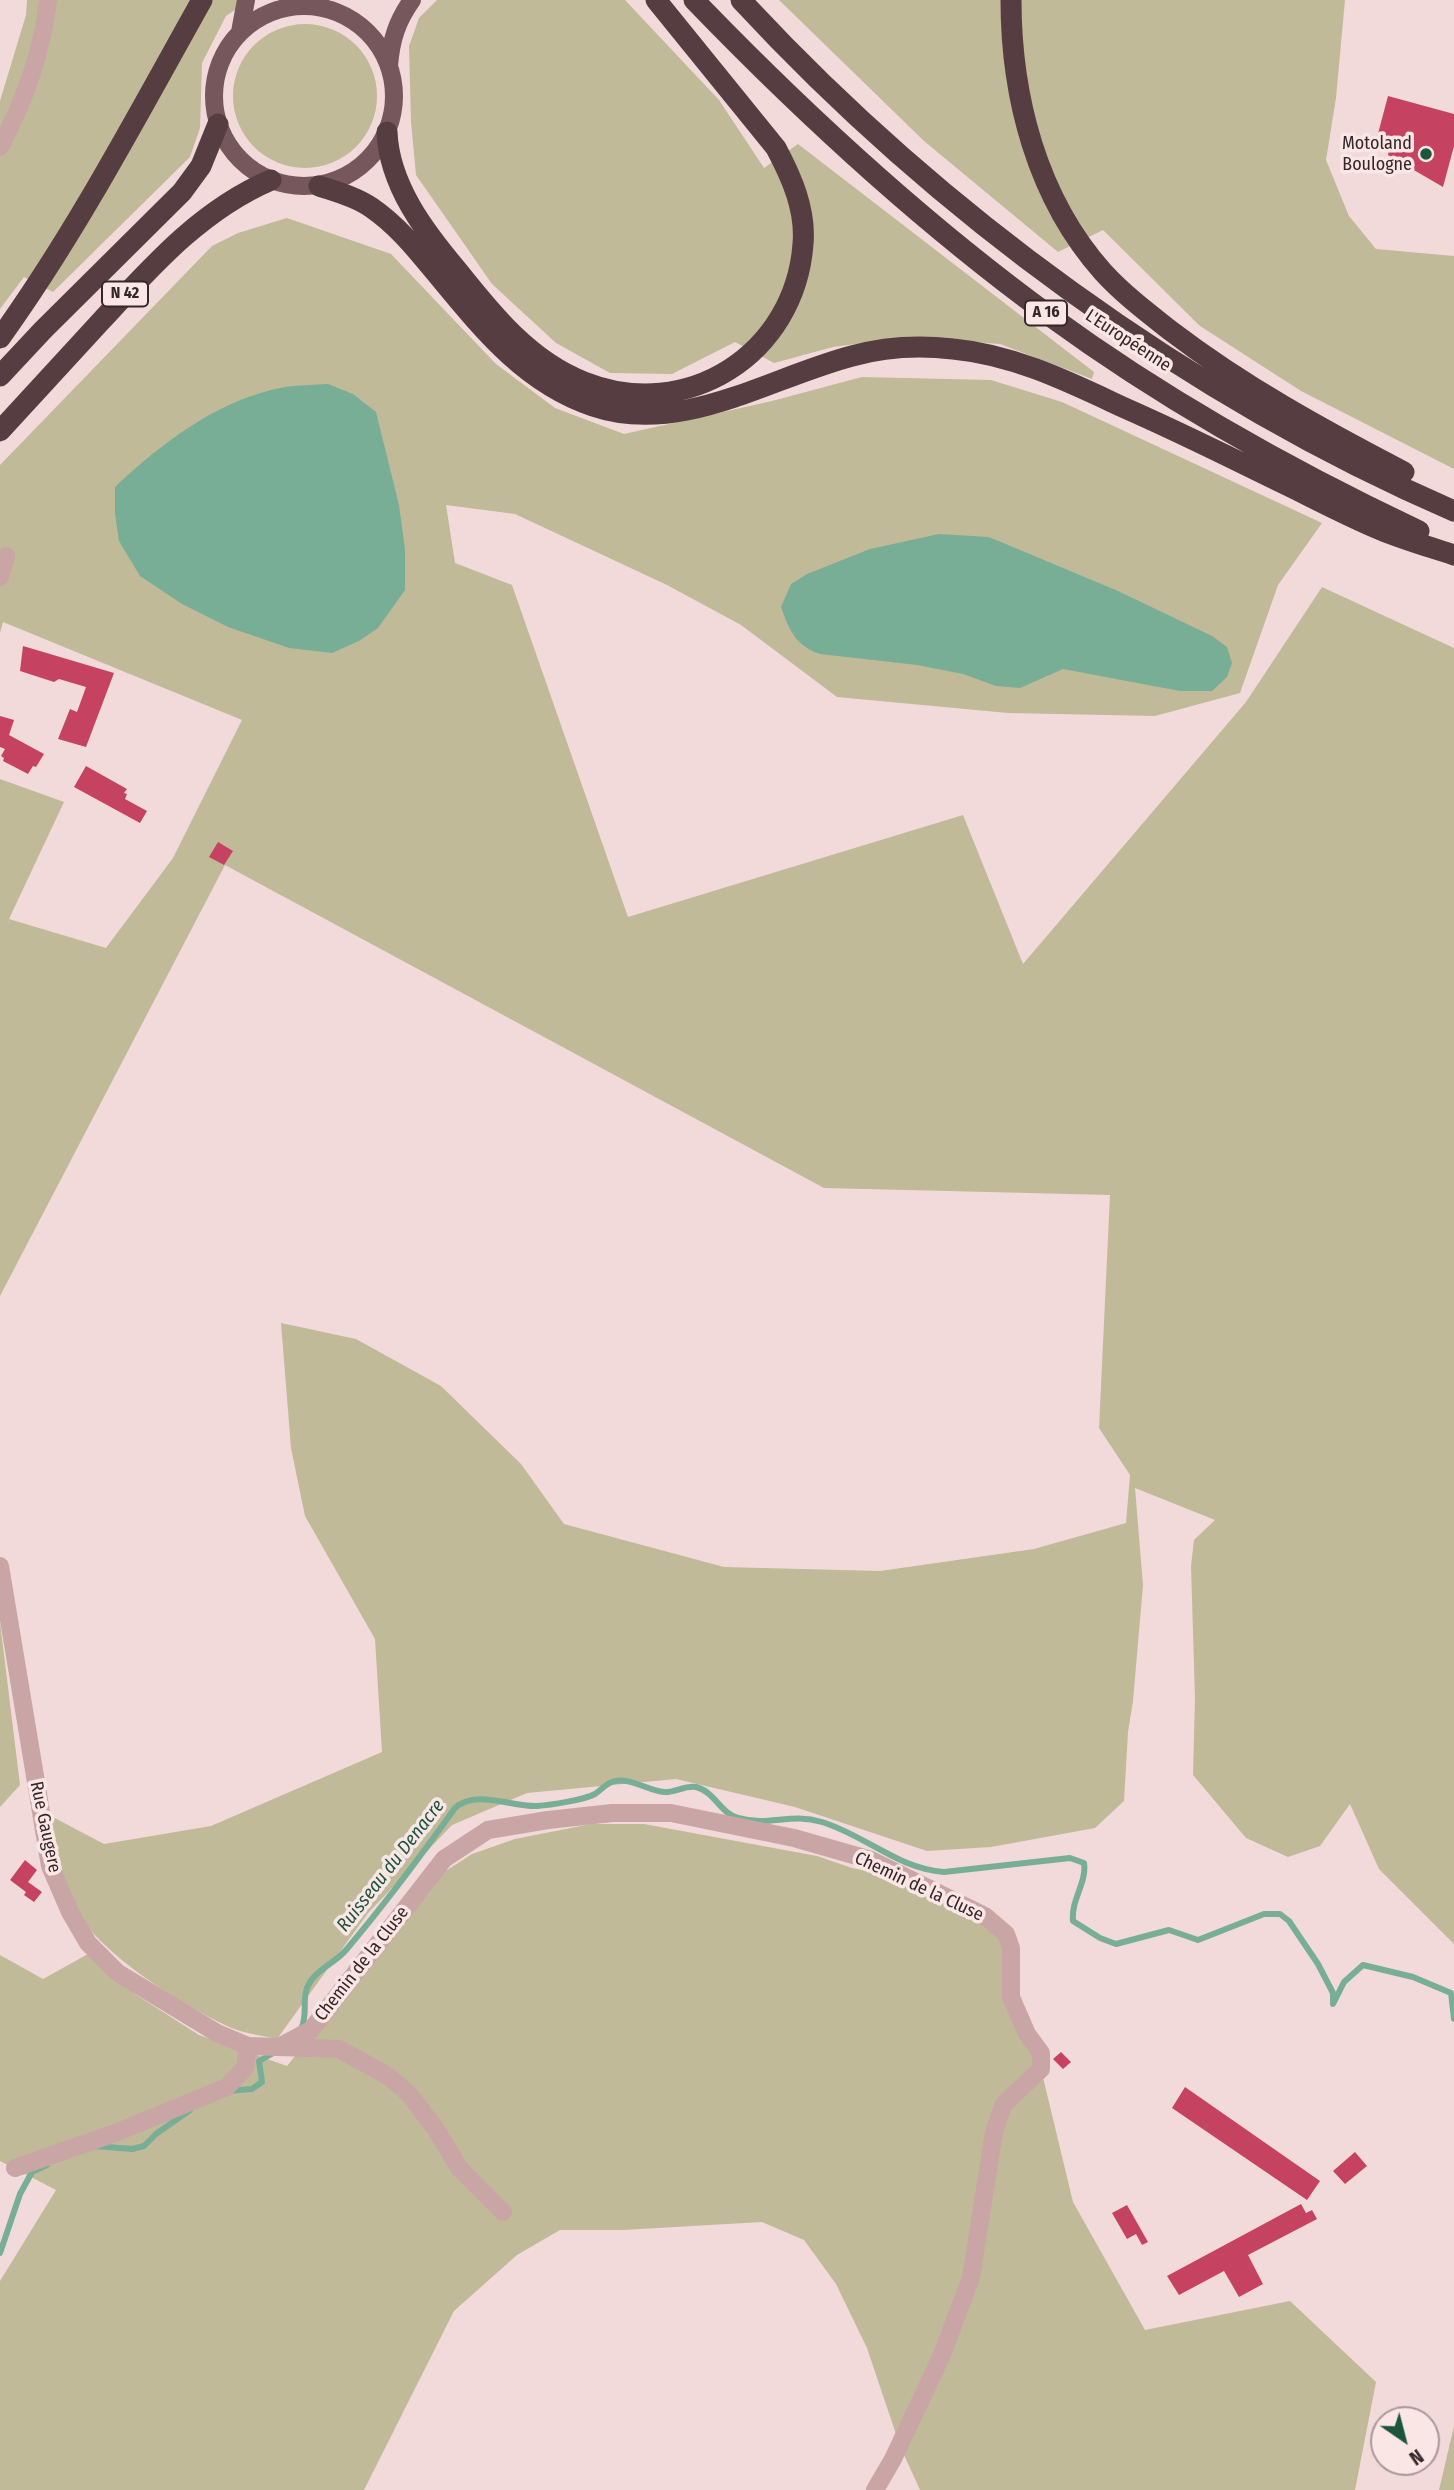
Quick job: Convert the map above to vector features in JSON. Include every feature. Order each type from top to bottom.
[{"type":"highway","points":[[0,338],[38,285],[78,220],[202,0]]},
{"type":"highway","points":[[387,132],[395,173],[425,229],[488,309],[539,357],[583,382],[626,393],[672,392],[710,381],[744,359],[763,341],[782,315],[798,276],[803,244],[802,218],[790,176],[776,148],[656,0]]},
{"type":"highway","name":"L'Européenne","points":[[694,0],[771,80],[864,166],[954,242],[1048,315],[1145,380],[1245,441],[1348,496],[1454,547]]},
{"type":"highway","name":"L'Européenne","points":[[741,0],[820,80],[911,164],[1062,284],[1141,338],[1254,408],[1362,467],[1454,511]]},
{"type":"highway","points":[[1011,0],[1018,88],[1035,153],[1061,212],[1102,271],[1148,313],[1224,368],[1299,416],[1454,501]]},
{"type":"highway","name":"N 42","points":[[0,376],[182,192],[201,166],[218,124]]},
{"type":"highway","name":"N 42","points":[[0,431],[173,245],[216,210],[271,180]]},
{"type":"highway","points":[[319,186],[358,200],[379,214],[412,245],[506,353],[545,383],[594,407],[636,415],[680,411],[712,404],[836,360],[887,349],[939,348],[990,354],[1020,362],[1186,435],[1382,530],[1454,555]]},
{"type":"main road","points":[[240,32],[246,0]]},
{"type":"main road","points":[[325,9],[347,0]]},
{"type":"main road","points":[[389,66],[382,50],[364,29],[350,18],[296,3],[254,21],[240,32],[226,52],[216,75],[214,99],[218,124],[237,158],[250,169],[271,180],[295,186],[319,186],[342,178],[363,165],[387,132],[394,99],[389,66],[392,38],[412,0]]},
{"type":"street","points":[[0,147],[29,86],[42,41],[48,0]]},
{"type":"street","points":[[0,577],[6,556]]},
{"type":"street","name":"Rue Gaugere","points":[[0,1566],[50,1866],[88,1943],[118,1973],[217,2033],[248,2046],[339,2049],[388,2076],[409,2094],[435,2128],[460,2169],[503,2212]]},
{"type":"street","name":"Chemin de la Cluse","points":[[281,2046],[311,2030],[444,1859],[488,1830],[612,1813],[671,1814],[794,1838],[871,1860],[985,1916],[1006,1934],[1011,1948],[1011,1997],[1027,2034],[1041,2053],[1041,2069],[1004,2104],[994,2132],[971,2278],[942,2357],[893,2459],[875,2490]]},
{"type":"street","points":[[15,2168],[115,2133],[226,2087],[245,2068],[248,2046]]},
{"type":"shaded area","points":[[27,0],[250,0],[226,16],[202,63],[200,128],[190,157],[53,292],[24,277],[0,309],[0,101],[26,15]]},
{"type":"shaded area","points":[[437,0],[625,0],[719,100],[764,168],[798,144],[1094,372],[1092,379],[1000,344],[910,337],[833,347],[774,363],[735,342],[672,374],[610,373],[556,343],[492,284],[416,175],[411,122],[409,46],[419,18]]},
{"type":"shaded area","points":[[779,0],[1345,0],[1336,98],[1326,160],[1349,216],[1376,249],[1454,256],[1454,469],[1301,391],[1200,326],[1103,230],[1058,252],[924,141]]},
{"type":"shaded area","points":[[305,24],[333,30],[356,45],[371,68],[377,96],[371,124],[356,147],[333,162],[305,168],[277,162],[254,147],[239,124],[233,96],[239,68],[254,45],[277,30]]},
{"type":"shaded area","points":[[287,218],[391,254],[496,364],[555,408],[624,434],[772,401],[862,377],[991,380],[1062,402],[1322,523],[1278,585],[1240,693],[1155,716],[1008,713],[837,697],[741,625],[667,585],[515,514],[446,505],[455,563],[512,585],[628,917],[963,815],[1023,964],[1246,702],[1322,587],[1454,648],[1454,1944],[1379,1869],[1350,1804],[1320,1846],[1288,1857],[1246,1838],[1193,1775],[1195,1698],[1191,1566],[1194,1540],[1215,1520],[1135,1488],[1143,1585],[1124,1801],[1095,1828],[991,1847],[927,1851],[795,1807],[676,1779],[527,1793],[452,1825],[368,1913],[277,2039],[231,2028],[173,1996],[122,1960],[85,1922],[64,1878],[49,1815],[104,1844],[211,1826],[382,1752],[375,1639],[305,1516],[291,1448],[281,1323],[356,1339],[441,1386],[521,1464],[564,1524],[724,1567],[880,1571],[1034,1549],[1126,1523],[1130,1475],[1099,1428],[1110,1195],[824,1188],[225,865],[0,1296],[0,779],[64,802],[9,919],[106,948],[173,858],[242,720],[3,622],[0,633],[0,465],[212,246],[238,233]]},
{"type":"shaded area","points":[[328,384],[353,394],[376,412],[399,505],[405,549],[405,590],[378,628],[359,641],[332,653],[289,648],[228,627],[182,604],[140,576],[119,541],[115,514],[115,487],[153,454],[193,425],[237,401],[261,393],[285,387]]},
{"type":"shaded area","points":[[939,534],[989,537],[1118,591],[1212,636],[1227,647],[1232,663],[1227,677],[1212,691],[1180,691],[1063,669],[1020,688],[996,686],[963,674],[917,665],[820,654],[805,647],[794,636],[781,607],[791,584],[807,574],[870,549]]},
{"type":"shaded area","points":[[0,1622],[20,1785],[0,1807]]},
{"type":"shaded area","points":[[591,1824],[644,1824],[817,1856],[852,1868],[916,1881],[1006,1934],[1011,1997],[1041,2069],[1073,2202],[1145,2330],[1290,2301],[1376,2382],[1355,2490],[920,2490],[900,2446],[867,2348],[836,2284],[804,2240],[762,2222],[623,2230],[560,2230],[517,2255],[454,2311],[364,2490],[0,2490],[0,2281],[56,2190],[0,2161],[0,1955],[43,1979],[88,1954],[135,1994],[199,2035],[287,2066],[444,1872],[472,1854],[515,1839]]},
{"type":"shaded area","points":[[1454,2426],[1454,2490],[1439,2490]]},
{"type":"building","points":[[1388,96],[1454,114],[1454,146],[1443,187],[1388,155],[1389,149],[1375,145]]},
{"type":"building","points":[[23,646],[114,673],[86,747],[58,739],[70,709],[77,712],[86,687],[59,679],[54,682],[20,671]]},
{"type":"building","points":[[0,716],[14,720],[9,735],[44,754],[28,774],[3,761],[1,756],[5,749],[0,747]]},
{"type":"building","points":[[86,766],[127,789],[124,793],[127,794],[125,799],[147,811],[140,823],[74,787]]},
{"type":"building","points":[[218,842],[233,851],[224,865],[209,857]]},
{"type":"building","points":[[25,1860],[37,1870],[28,1882],[42,1892],[34,1902],[10,1880]]},
{"type":"building","points":[[1061,2052],[1071,2062],[1063,2069],[1053,2059]]},
{"type":"building","points":[[1185,2087],[1320,2181],[1307,2200],[1172,2108]]},
{"type":"building","points":[[1355,2152],[1367,2166],[1345,2184],[1333,2171]]},
{"type":"building","points":[[1301,2204],[1306,2213],[1312,2210],[1317,2219],[1248,2255],[1263,2284],[1239,2297],[1224,2271],[1179,2295],[1167,2276]]},
{"type":"building","points":[[1127,2205],[1148,2242],[1142,2245],[1136,2234],[1127,2239],[1112,2213]]},
{"type":"waterway","name":"Ruisseau du Denacre","points":[[301,2029],[310,1982],[342,1955],[455,1808],[463,1802],[483,1799],[527,1806],[558,1803],[590,1796],[618,1781],[632,1782],[664,1792],[696,1787],[708,1793],[727,1812],[738,1818],[760,1821],[800,1818],[822,1822],[927,1870],[944,1872],[1070,1858],[1084,1863],[1073,1921],[1100,1938],[1116,1944],[1169,1930],[1198,1940],[1264,1914],[1280,1914],[1289,1921],[1318,1964],[1333,1993],[1333,2004],[1344,1982],[1363,1965],[1413,1977],[1451,1993],[1454,2019]]},
{"type":"waterway","name":"Ruisseau du Denacre","points":[[228,2091],[252,2089],[262,2082],[259,2061],[277,2051]]},
{"type":"waterway","name":"Ruisseau du Denacre","points":[[95,2146],[132,2149],[144,2146],[190,2110]]},
{"type":"waterway","name":"Ruisseau du Denacre","points":[[0,2253],[20,2194],[32,2172],[47,2165]]},
{"type":"place","name":"Motoland Boulogne","points":[[1426,154]]}]
